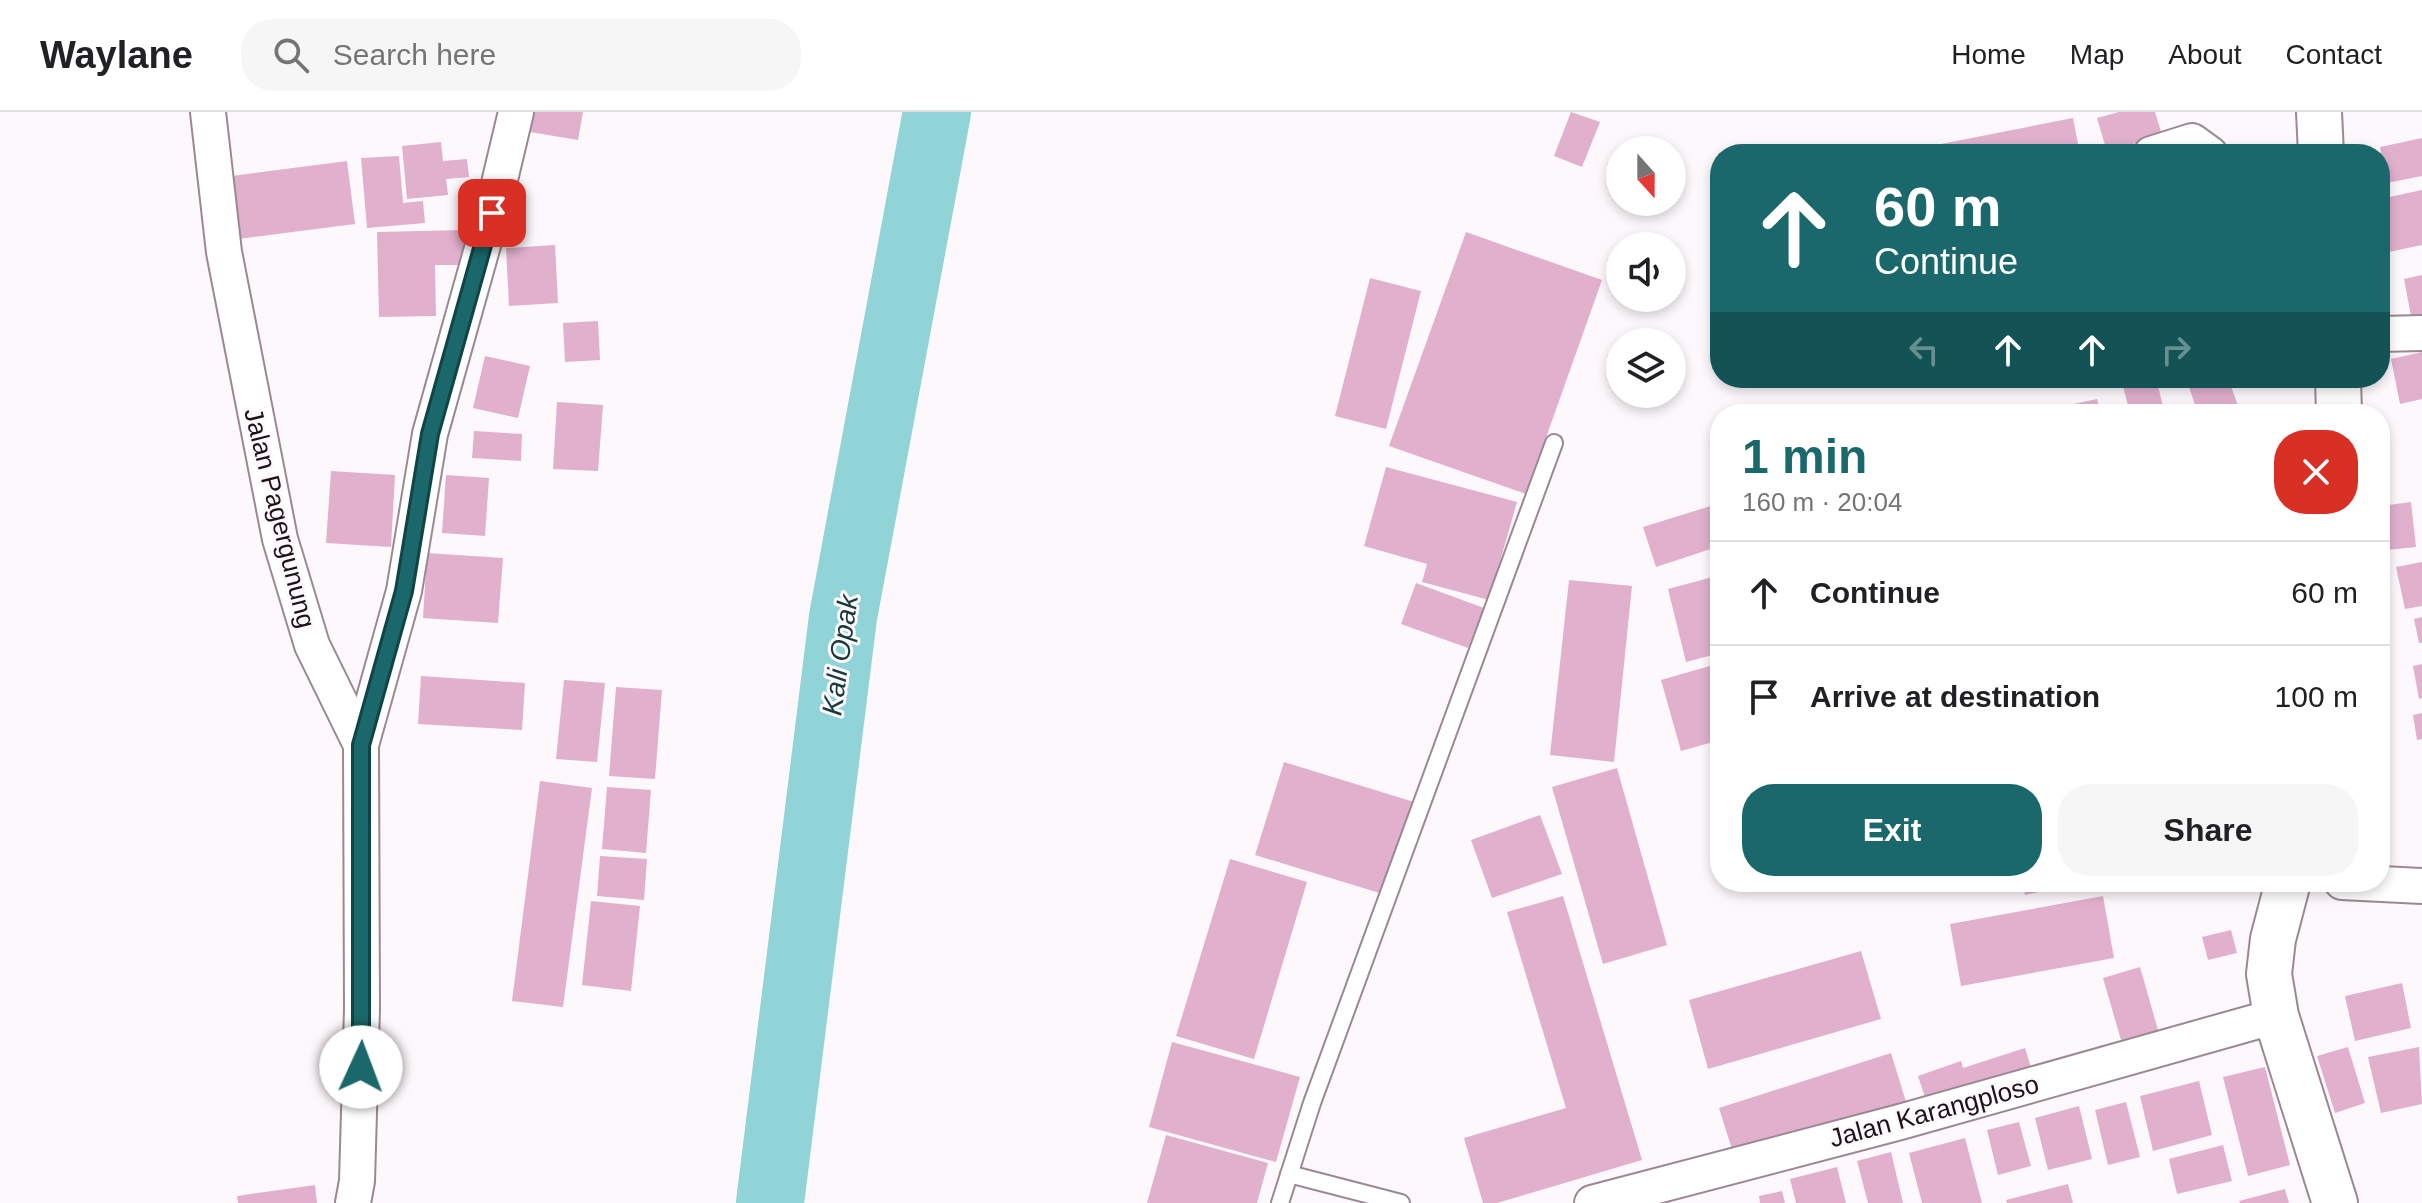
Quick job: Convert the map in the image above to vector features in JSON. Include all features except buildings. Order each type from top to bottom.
[{"type":"main road","points":[[2319,112],[2321,144]]},
{"type":"main road","points":[[2285,892],[2273,939],[2269,974],[2276,1016],[2335,1203]]},
{"type":"street","name":"Jalan Pagergunung","points":[[208,112],[224,252],[280,539],[312,645],[361,745],[362,1009],[357,1181],[353,1203]]},
{"type":"street","points":[[361,745],[404,591],[430,434],[492,213],[516,112]]},
{"type":"street","points":[[2390,334],[2422,333]]},
{"type":"street","points":[[2390,884],[2422,886]]},
{"type":"street","name":"Jalan Karangploso","points":[[1592,1203],[1900,1122],[2276,1016]]},
{"type":"lane","points":[[1280,1203],[1312,1103],[1554,443]]},
{"type":"lane","points":[[1289,1174],[1370,1200],[1401,1203]]},
{"type":"waterway","name":"Kali Opak","points":[[770,1203],[843,617],[937,112]]},
{"type":"route","points":[[361,1067],[361,745],[404,591],[430,434],[492,213]]}]
